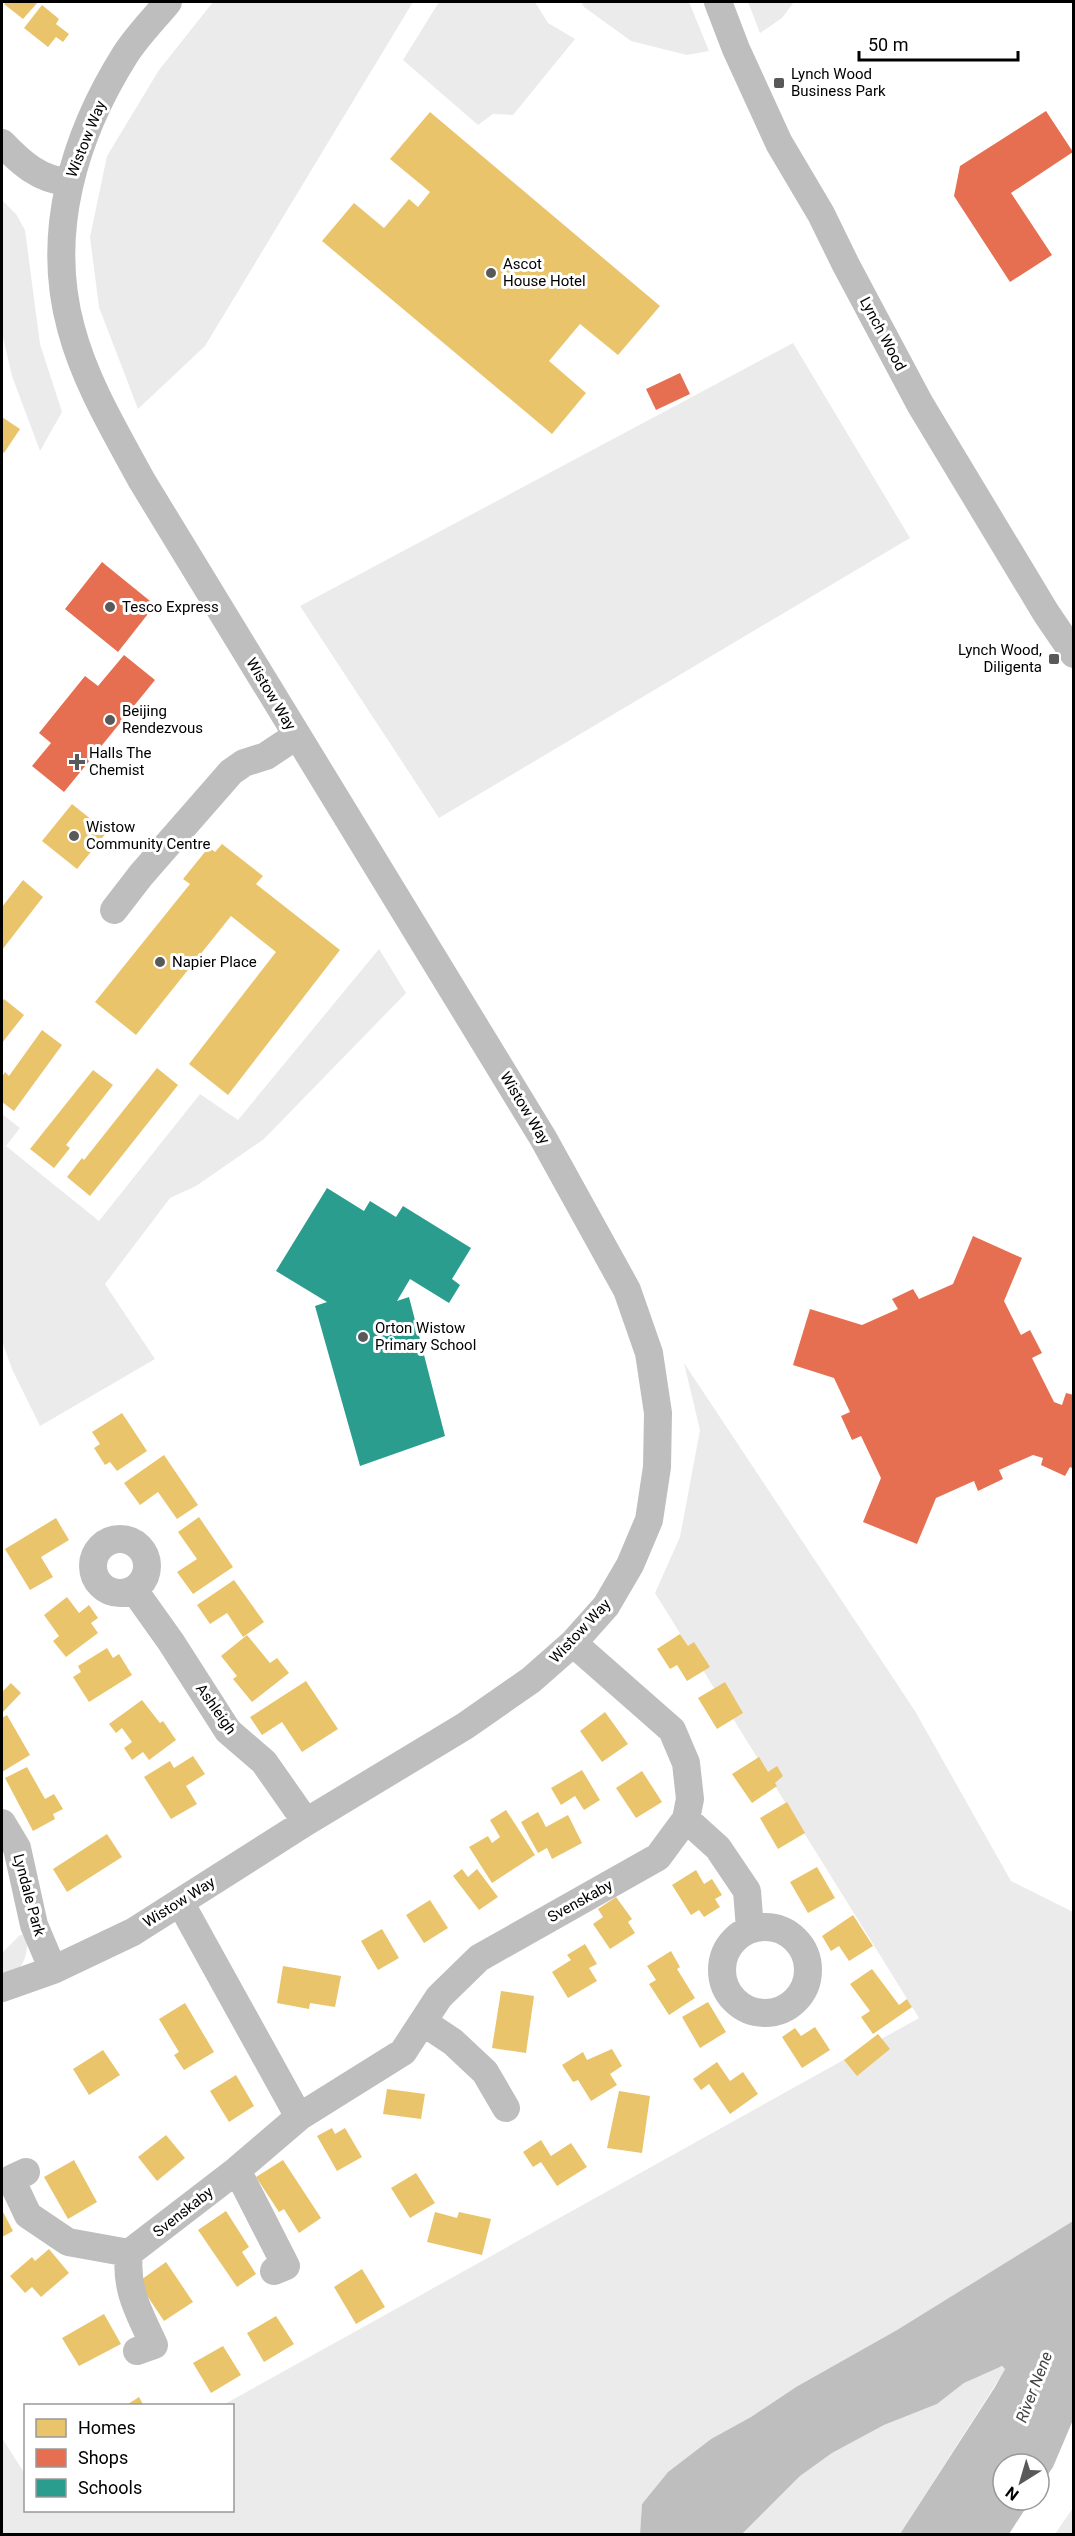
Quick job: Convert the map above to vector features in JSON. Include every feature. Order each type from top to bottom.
[{"type":"street","name":"Wistow Way","points":[[2,1988],[53,1970],[133,1932],[306,1822],[465,1726],[531,1680],[573,1643],[606,1606],[630,1565],[650,1520],[657,1467],[658,1413],[649,1353],[627,1290],[543,1138],[142,481],[82,360],[71,330],[63,293],[60,239],[68,182],[88,125],[126,54],[168,2]]},
{"type":"street","name":"Lynch Wood","points":[[718,2],[736,49],[779,143],[820,214],[920,404],[1046,614],[1074,654]]},
{"type":"street","points":[[2,143],[26,166],[51,181],[68,182]]},
{"type":"street","points":[[114,910],[141,875],[231,772],[244,763],[266,756],[296,736]]},
{"type":"street","name":"Ashleigh","points":[[134,1590],[171,1642],[228,1731],[264,1762],[306,1822]]},
{"type":"street","points":[[573,1643],[672,1730],[686,1763],[690,1799],[686,1819],[718,1848],[747,1891],[750,1929]]},
{"type":"street","name":"Svenskaby","points":[[129,2253],[237,2170],[299,2117],[403,2052],[439,1997],[480,1958],[658,1857],[686,1819]]},
{"type":"street","name":"Lyndale Park","points":[[2,1823],[17,1848],[34,1925],[53,1970]]},
{"type":"street","points":[[180,1902],[299,2117]]},
{"type":"street","points":[[423,2022],[453,2042],[485,2072],[506,2108]]},
{"type":"street","points":[[237,2170],[286,2265]]},
{"type":"street","points":[[26,2172],[11,2179],[28,2215],[68,2242],[129,2253],[127,2272],[133,2299],[153,2345]]},
{"type":"shaded area","points":[[213,2],[413,2],[205,346],[138,409],[99,307],[90,237],[107,156],[159,70]]},
{"type":"shaded area","points":[[439,2],[535,2],[548,23],[575,39],[513,115],[493,114],[478,125],[403,60]]},
{"type":"shaded area","points":[[581,2],[689,2],[709,51],[687,55],[631,41],[584,7]]},
{"type":"shaded area","points":[[748,2],[794,2],[782,18],[760,33]]},
{"type":"shaded area","points":[[2,200],[16,214],[25,230],[40,344],[62,412],[40,451],[12,376],[2,333]]},
{"type":"shaded area","points":[[793,343],[910,538],[439,818],[300,606]]},
{"type":"shaded area","points":[[379,949],[406,993],[264,1139],[196,1186],[170,1198],[105,1284],[155,1359],[40,1426],[12,1369],[2,1341],[2,1114],[20,1128],[6,1146],[99,1221],[200,1094],[238,1120]]},
{"type":"shaded area","points":[[684,1363],[915,1711],[1011,1881],[1073,1912],[1073,2221],[897,2330],[796,2387],[751,2417],[711,2439],[668,2472],[642,2504],[640,2534],[2,2534],[2,2438],[24,2472],[24,2512],[234,2512],[234,2404],[225,2404],[919,2018],[655,1593],[680,1537],[700,1430]]},
{"type":"shaded area","points":[[28,1934],[27,1950],[23,1962],[16,1971],[2,1978],[2,1953],[20,1935]]},
{"type":"shaded area","points":[[999,2366],[1005,2368],[1003,2373],[900,2534],[742,2534],[800,2476],[832,2453],[884,2425],[937,2404],[964,2383]]},
{"type":"shaded area","points":[[1073,2508],[1073,2534],[1055,2534]]},
{"type":"water","name":"River Nene","points":[[1073,2221],[1073,2420],[1051,2470],[1051,2452],[991,2452],[991,2512],[1023,2512],[1009,2534],[900,2534],[995,2387],[1005,2369],[1002,2366],[964,2383],[937,2404],[884,2425],[832,2453],[800,2476],[742,2534],[640,2534],[642,2504],[668,2472],[711,2439],[751,2417],[796,2387],[897,2330]]},
{"type":"building: Homes","points":[[6,2],[38,2],[23,19],[4,4]]},
{"type":"building: Homes","points":[[42,5],[59,19],[56,24],[69,34],[63,42],[56,37],[48,47],[24,28]]},
{"type":"building: Homes","name":"Ascot House Hotel","points":[[430,112],[660,306],[618,355],[580,324],[549,361],[586,393],[552,434],[322,241],[354,203],[384,228],[409,199],[418,207],[430,192],[390,159]]},
{"type":"building: Homes","points":[[2,417],[20,429],[4,453],[2,451]]},
{"type":"building: Homes","name":"Wistow Community Centre","points":[[72,804],[107,832],[77,869],[42,841]]},
{"type":"building: Homes","name":"Napier Place","points":[[222,844],[263,876],[256,884],[340,950],[228,1095],[189,1064],[276,952],[231,916],[136,1035],[95,1002],[190,884],[183,879],[209,847],[215,852]]},
{"type":"building: Homes","points":[[23,880],[43,897],[2,950],[2,907]]},
{"type":"building: Homes","points":[[4,999],[24,1015],[2,1043],[2,1002]]},
{"type":"building: Homes","points":[[42,1030],[62,1045],[14,1111],[2,1102],[2,1077],[5,1072],[9,1076]]},
{"type":"building: Homes","points":[[157,1068],[178,1085],[90,1196],[67,1177],[82,1158],[84,1160]]},
{"type":"building: Homes","points":[[93,1070],[113,1085],[66,1145],[70,1148],[54,1168],[30,1149]]},
{"type":"building: Homes","points":[[122,1413],[147,1451],[117,1471],[110,1462],[105,1465],[94,1448],[100,1444],[92,1432]]},
{"type":"building: Homes","points":[[164,1455],[198,1505],[177,1519],[158,1492],[140,1505],[124,1483]]},
{"type":"building: Homes","points":[[199,1517],[233,1567],[193,1594],[177,1572],[197,1559],[178,1532]]},
{"type":"building: Homes","points":[[56,1518],[69,1540],[41,1557],[53,1577],[30,1590],[5,1549]]},
{"type":"building: Homes","points":[[234,1580],[264,1622],[243,1637],[227,1613],[210,1624],[197,1605]]},
{"type":"building: Homes","points":[[67,1597],[79,1613],[89,1605],[98,1618],[91,1623],[98,1633],[66,1657],[53,1641],[59,1636],[44,1615]]},
{"type":"building: Homes","points":[[680,1634],[688,1646],[694,1642],[710,1667],[687,1681],[677,1665],[670,1669],[657,1649]]},
{"type":"building: Homes","points":[[247,1635],[270,1663],[277,1658],[289,1673],[252,1702],[233,1679],[237,1676],[221,1656]]},
{"type":"building: Homes","points":[[107,1648],[113,1658],[119,1654],[132,1675],[89,1702],[73,1677],[81,1672],[78,1666]]},
{"type":"building: Homes","points":[[306,1681],[338,1729],[302,1752],[282,1722],[262,1735],[250,1717]]},
{"type":"building: Homes","points":[[725,1682],[743,1713],[717,1729],[698,1698]]},
{"type":"building: Homes","points":[[11,1683],[21,1693],[2,1713],[2,1692]]},
{"type":"building: Homes","points":[[142,1700],[160,1723],[163,1721],[176,1740],[149,1760],[143,1752],[132,1760],[124,1748],[132,1742],[122,1728],[116,1733],[109,1724]]},
{"type":"building: Homes","points":[[605,1712],[628,1744],[602,1762],[580,1731]]},
{"type":"building: Homes","points":[[7,1715],[30,1755],[2,1772],[2,1718]]},
{"type":"building: Homes","points":[[193,1756],[205,1774],[186,1786],[197,1804],[171,1819],[144,1777],[170,1761],[174,1768]]},
{"type":"building: Homes","points":[[759,1757],[768,1772],[777,1766],[783,1776],[775,1783],[777,1786],[752,1803],[732,1774]]},
{"type":"building: Homes","points":[[27,1767],[45,1799],[54,1794],[63,1809],[53,1814],[55,1819],[33,1831],[5,1778]]},
{"type":"building: Homes","points":[[582,1770],[600,1800],[584,1810],[575,1796],[561,1805],[551,1788]]},
{"type":"building: Homes","points":[[642,1771],[662,1802],[636,1818],[616,1788]]},
{"type":"building: Homes","points":[[787,1802],[805,1833],[778,1849],[760,1818]]},
{"type":"building: Homes","points":[[506,1810],[535,1855],[492,1883],[469,1847],[488,1836],[492,1843],[500,1837],[490,1820]]},
{"type":"building: Homes","points":[[538,1812],[546,1827],[568,1815],[582,1843],[552,1859],[547,1848],[538,1853],[521,1822]]},
{"type":"building: Homes","points":[[107,1834],[122,1857],[67,1892],[53,1869]]},
{"type":"building: Homes","points":[[817,1867],[835,1898],[808,1913],[790,1882]]},
{"type":"building: Homes","points":[[462,1869],[468,1877],[477,1869],[498,1897],[479,1910],[453,1876]]},
{"type":"building: Homes","points":[[696,1870],[704,1884],[712,1879],[722,1895],[715,1899],[720,1907],[704,1917],[699,1910],[691,1915],[672,1885]]},
{"type":"building: Homes","points":[[616,1897],[632,1919],[628,1922],[635,1933],[610,1949],[593,1924],[603,1917],[598,1909]]},
{"type":"building: Homes","points":[[430,1900],[448,1928],[424,1943],[406,1915]]},
{"type":"building: Homes","points":[[853,1915],[873,1946],[849,1961],[839,1946],[831,1951],[822,1936]]},
{"type":"building: Homes","points":[[382,1929],[399,1958],[378,1970],[361,1941]]},
{"type":"building: Homes","points":[[585,1944],[597,1964],[589,1968],[597,1981],[568,1998],[552,1972],[571,1960],[567,1955]]},
{"type":"building: Homes","points":[[671,1951],[680,1967],[677,1969],[695,1998],[669,2015],[649,1984],[656,1980],[647,1966]]},
{"type":"building: Homes","points":[[283,1966],[341,1976],[335,2007],[310,2003],[309,2009],[277,2003]]},
{"type":"building: Homes","points":[[872,1969],[899,2005],[907,1999],[912,2007],[873,2034],[861,2017],[870,2011],[850,1984]]},
{"type":"building: Homes","points":[[501,1991],[534,1996],[526,2053],[492,2048]]},
{"type":"building: Homes","points":[[708,2002],[726,2032],[700,2048],[682,2017]]},
{"type":"building: Homes","points":[[185,2003],[214,2052],[184,2070],[174,2055],[179,2052],[159,2019]]},
{"type":"building: Homes","points":[[815,2027],[830,2050],[802,2068],[782,2037],[795,2028],[801,2036]]},
{"type":"building: Homes","points":[[878,2034],[890,2049],[857,2076],[844,2060]]},
{"type":"building: Homes","points":[[612,2049],[622,2066],[610,2074],[617,2085],[591,2101],[578,2080],[573,2082],[562,2065],[583,2052],[587,2060]]},
{"type":"building: Homes","points":[[103,2050],[120,2075],[89,2095],[73,2069]]},
{"type":"building: Homes","points":[[717,2062],[730,2081],[743,2072],[758,2094],[730,2114],[709,2084],[701,2090],[693,2079]]},
{"type":"building: Homes","points":[[236,2075],[254,2106],[229,2122],[210,2091]]},
{"type":"building: Homes","points":[[387,2089],[425,2094],[421,2119],[383,2114]]},
{"type":"building: Homes","points":[[619,2091],[650,2096],[642,2153],[607,2148]]},
{"type":"building: Homes","points":[[332,2128],[335,2134],[345,2128],[362,2157],[337,2171],[317,2136]]},
{"type":"building: Homes","points":[[166,2135],[185,2158],[157,2181],[138,2157]]},
{"type":"building: Homes","points":[[541,2140],[551,2156],[571,2143],[587,2167],[557,2186],[541,2162],[533,2167],[523,2152]]},
{"type":"building: Homes","points":[[74,2160],[97,2202],[68,2219],[44,2177]]},
{"type":"building: Homes","points":[[283,2160],[321,2218],[299,2233],[284,2209],[279,2212],[256,2177]]},
{"type":"building: Homes","points":[[416,2173],[435,2203],[410,2218],[391,2188]]},
{"type":"building: Homes","points":[[2,2210],[13,2231],[2,2237]]},
{"type":"building: Homes","points":[[226,2211],[249,2247],[242,2252],[256,2274],[237,2287],[198,2230]]},
{"type":"building: Homes","points":[[435,2212],[457,2218],[459,2212],[491,2219],[482,2255],[427,2242]]},
{"type":"building: Homes","points":[[49,2249],[69,2273],[41,2297],[32,2287],[25,2293],[10,2276],[32,2257],[35,2261]]},
{"type":"building: Homes","points":[[166,2262],[193,2302],[164,2321],[138,2282]]},
{"type":"building: Homes","points":[[362,2269],[385,2307],[356,2324],[334,2287]]},
{"type":"building: Homes","points":[[104,2314],[121,2344],[79,2366],[62,2338]]},
{"type":"building: Homes","points":[[276,2316],[294,2344],[264,2362],[247,2333]]},
{"type":"building: Homes","points":[[223,2346],[241,2375],[211,2393],[193,2363]]},
{"type":"building: Homes","points":[[139,2397],[143,2404],[128,2404]]},
{"type":"building: Shops","points":[[1046,111],[1073,152],[1011,193],[1052,255],[1010,282],[954,196],[960,166]]},
{"type":"building: Shops","points":[[680,373],[690,394],[656,410],[646,389]]},
{"type":"building: Shops","name":"Tesco Express","points":[[102,562],[155,605],[118,652],[65,609]]},
{"type":"building: Shops","points":[[124,655],[155,680],[64,792],[32,766],[51,743],[39,733],[85,676],[98,686]]},
{"type":"building: Shops","points":[[973,1236],[1022,1258],[1004,1301],[1021,1335],[1030,1330],[1042,1353],[1032,1358],[1054,1402],[1062,1405],[1066,1393],[1074,1395],[1074,1469],[1070,1467],[1065,1476],[1041,1465],[1043,1458],[1033,1455],[999,1470],[1003,1479],[978,1491],[974,1481],[936,1498],[917,1544],[863,1522],[881,1478],[861,1436],[852,1440],[841,1416],[850,1412],[834,1378],[793,1365],[810,1309],[862,1325],[898,1309],[892,1299],[913,1289],[919,1299],[953,1284]]},
{"type":"building: Schools","points":[[327,1188],[364,1211],[370,1201],[396,1217],[403,1206],[471,1248],[452,1279],[460,1285],[449,1303],[410,1279],[397,1301],[409,1297],[445,1436],[360,1466],[315,1306],[327,1302],[276,1271]]},
{"type":"place","name":"Lynch Wood Business Park","points":[[779,83]]},
{"type":"place","name":"Ascot House Hotel","points":[[491,273]]},
{"type":"place","name":"Tesco Express","points":[[110,607]]},
{"type":"place","name":"Lynch Wood, Diligenta","points":[[1054,659]]},
{"type":"place","name":"Beijing Rendezvous","points":[[110,720]]},
{"type":"place","name":"Halls The Chemist","points":[[77,762]]},
{"type":"place","name":"Wistow Community Centre","points":[[74,836]]},
{"type":"place","name":"Napier Place","points":[[160,962]]},
{"type":"place","name":"Orton Wistow Primary School","points":[[363,1337]]}]
